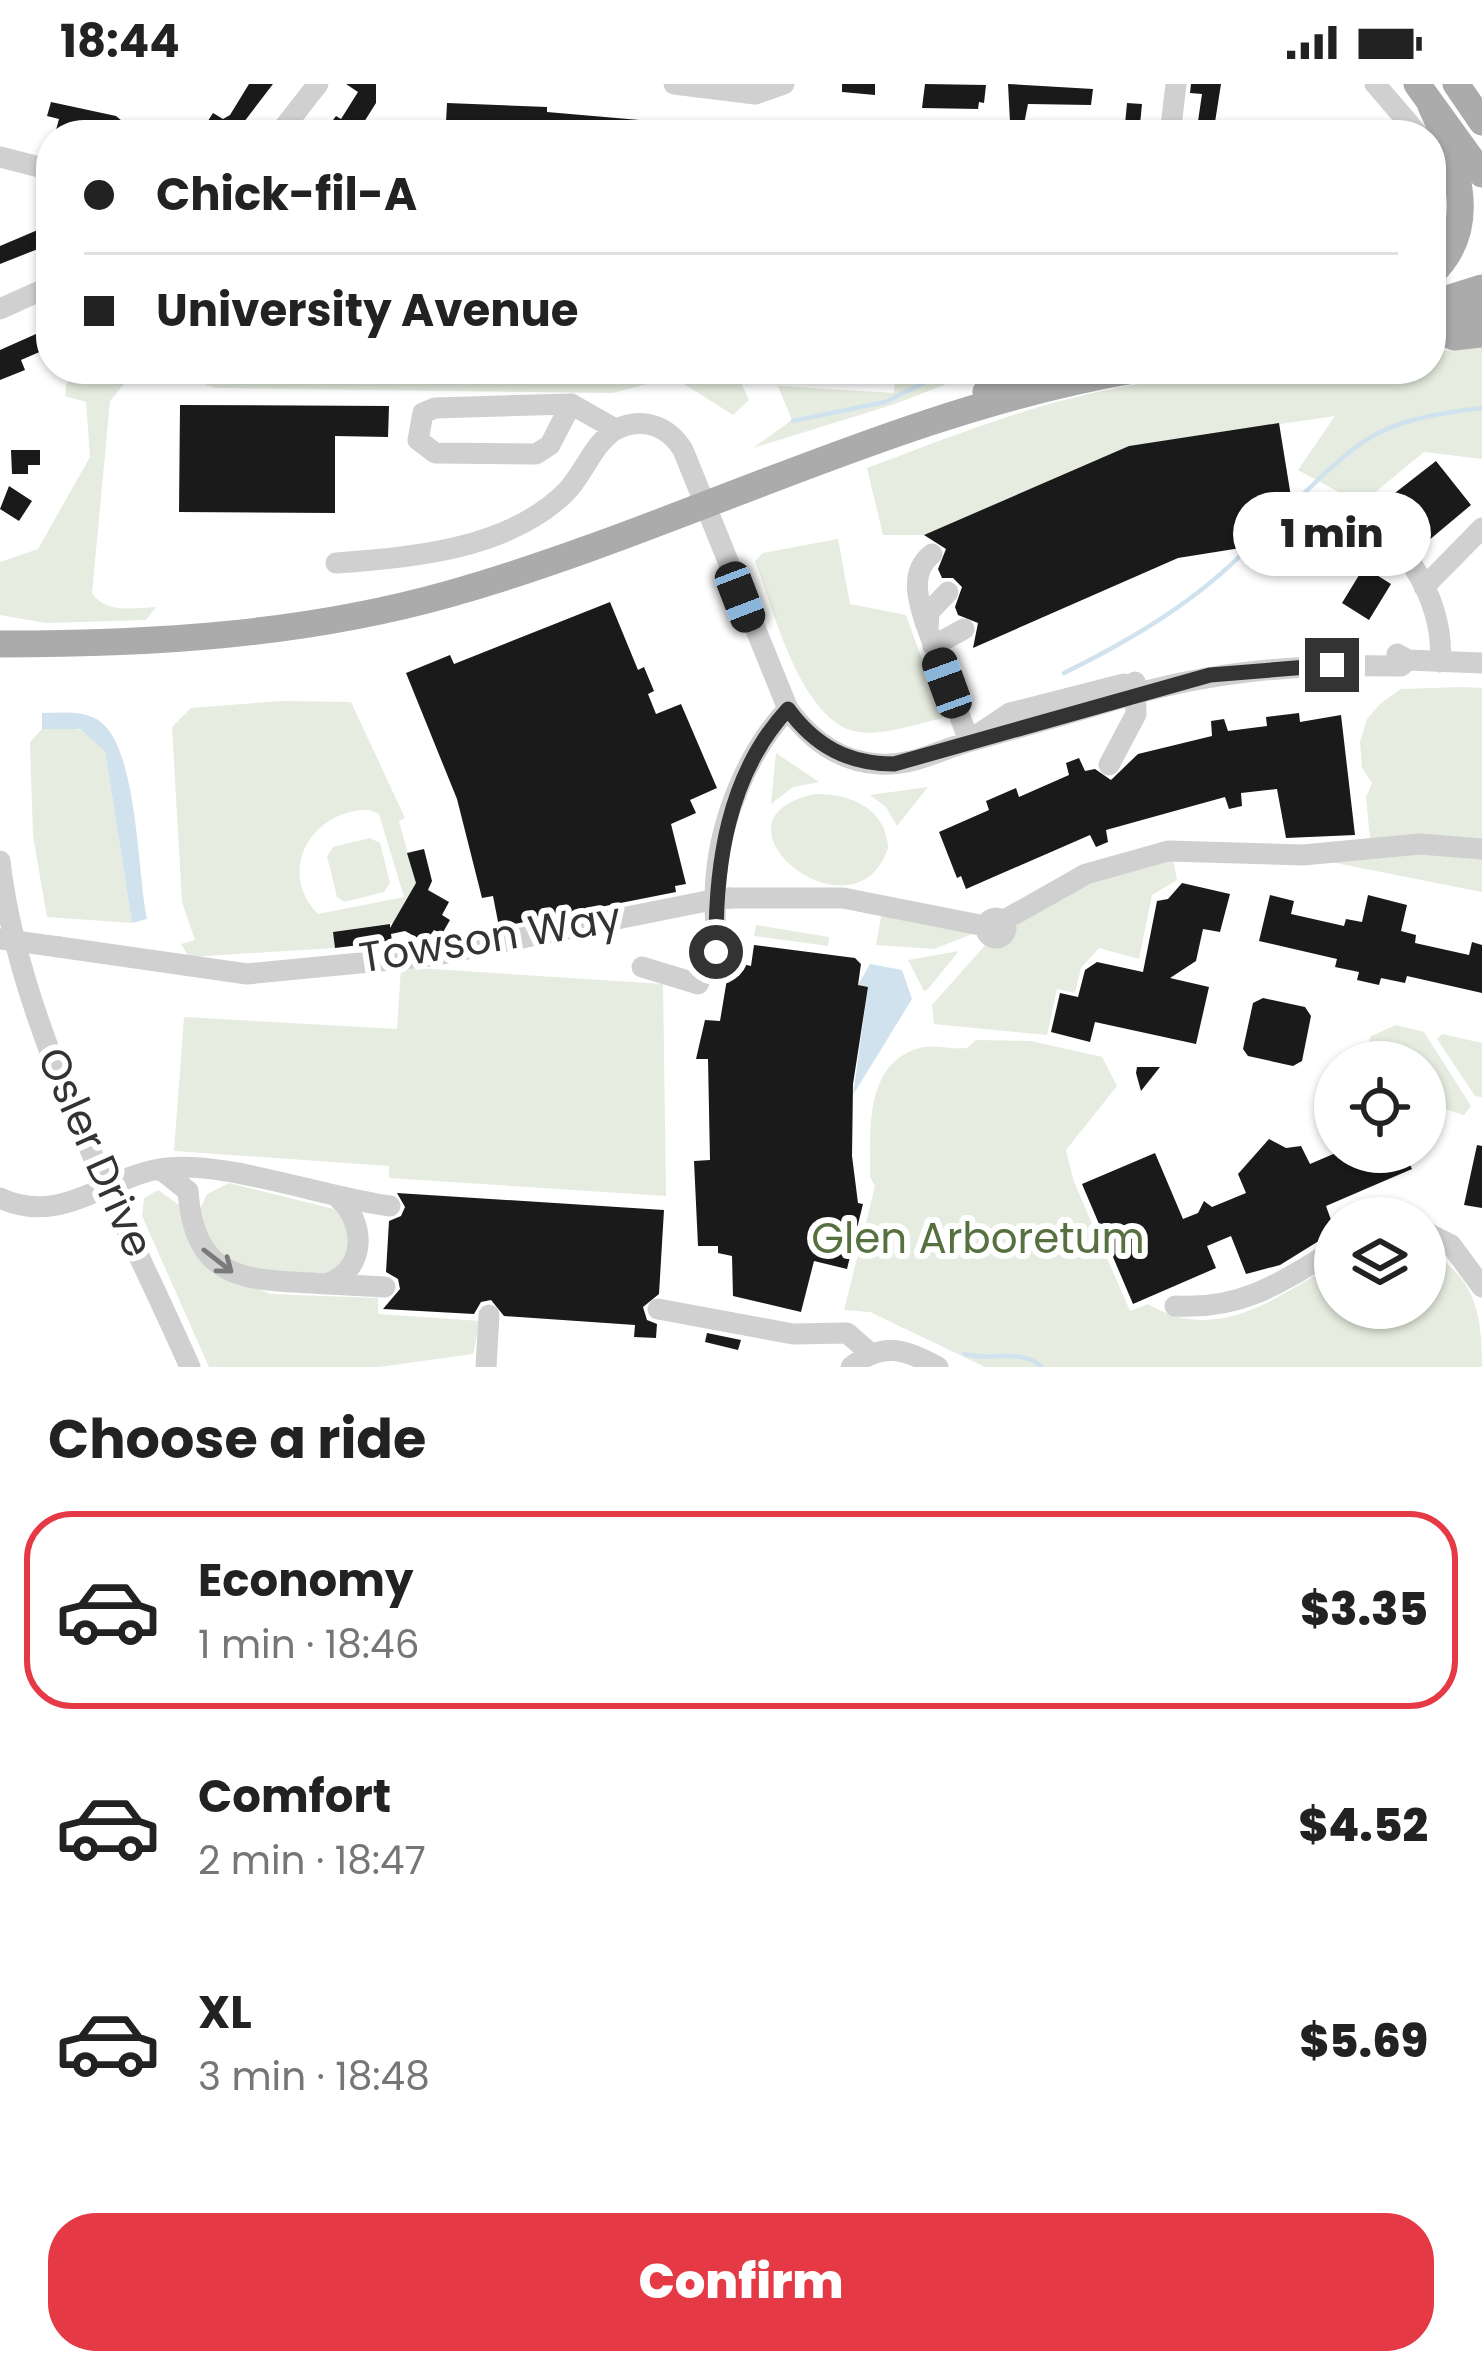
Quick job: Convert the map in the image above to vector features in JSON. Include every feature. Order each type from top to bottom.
[{"type":"main road","points":[[1460,85],[1482,122]]},
{"type":"main road","points":[[1424,95],[1442,120]]},
{"type":"main road","points":[[1446,125],[1482,174]]},
{"type":"main road","points":[[1446,141],[1461,173],[1465,200],[1455,247],[1446,257]]},
{"type":"main road","points":[[1446,311],[1482,288]]},
{"type":"main road","points":[[1446,318],[1482,312]]},
{"type":"main road","points":[[1446,331],[1454,337],[1482,334]]},
{"type":"main road","points":[[0,644],[180,640],[356,616],[497,579],[911,427],[1004,384]]},
{"type":"main road","points":[[911,427],[1080,384]]},
{"type":"street","points":[[290,120],[318,84]]},
{"type":"street","points":[[674,84],[754,94],[781,86]]},
{"type":"street","points":[[1172,120],[1176,84]]},
{"type":"street","points":[[1375,84],[1406,120]]},
{"type":"street","points":[[1424,95],[1460,85]]},
{"type":"street","points":[[0,158],[36,166]]},
{"type":"street","points":[[0,309],[36,293]]},
{"type":"street","points":[[571,404],[550,446],[536,454],[435,453],[418,440],[423,413],[435,408],[571,404],[615,429]]},
{"type":"street","points":[[336,563],[440,550],[502,531],[562,496],[615,429],[638,422],[671,434],[683,449],[788,709],[816,740],[872,764],[919,761],[969,742],[1010,713],[1136,688],[1270,652],[1400,654],[1408,660],[1482,663]]},
{"type":"street","points":[[1295,518],[1330,512],[1353,518],[1392,542],[1424,586],[1442,633],[1441,662]]},
{"type":"street","points":[[1424,586],[1482,528]]},
{"type":"street","points":[[932,554],[921,562],[917,581],[930,638],[969,742]]},
{"type":"street","points":[[930,638],[929,612],[948,592]]},
{"type":"street","points":[[930,638],[964,629]]},
{"type":"street","points":[[1109,764],[1132,726],[1136,688]]},
{"type":"street","points":[[642,967],[698,983],[716,952],[716,877],[726,830],[753,757],[788,709]]},
{"type":"street","points":[[1007,923],[1086,874],[1168,851],[1304,855],[1420,844],[1482,849]]},
{"type":"street","name":"Osler Drive","points":[[1,873],[28,990],[190,1367]]},
{"type":"street","name":"Towson Way","points":[[0,939],[247,974],[432,956],[718,900],[843,898],[980,926]]},
{"type":"street","points":[[160,1169],[188,1191],[195,1228],[213,1264],[239,1276],[385,1287]]},
{"type":"street","points":[[0,1198],[43,1211],[160,1169],[231,1175],[390,1206]]},
{"type":"street","points":[[195,1228],[196,1198],[210,1183],[231,1175]]},
{"type":"street","points":[[328,1284],[353,1264],[359,1235],[351,1209],[337,1197]]},
{"type":"street","points":[[1446,1242],[1482,1287]]},
{"type":"street","points":[[1175,1306],[1218,1306],[1248,1299],[1285,1284],[1314,1264]]},
{"type":"street","points":[[658,1309],[793,1334],[847,1334],[869,1352]]},
{"type":"street","points":[[487,1358],[489,1315]]},
{"type":"street","points":[[851,1367],[869,1352],[906,1350],[938,1367]]},
{"type":"green space","points":[[1482,347],[1482,459],[1424,452],[1361,504],[1298,470],[1335,416],[1129,446],[924,535],[883,535],[867,468],[1012,415],[1138,384],[1446,384],[1446,351]]},
{"type":"green space","points":[[66,384],[124,384],[110,401],[92,593],[112,607],[156,607],[146,620],[46,623],[0,615],[0,562],[38,549],[90,457],[86,402],[65,396]]},
{"type":"green space","points":[[205,384],[647,384],[613,393],[215,388]]},
{"type":"green space","points":[[684,384],[742,384],[749,400],[733,415]]},
{"type":"green space","points":[[895,384],[946,384],[753,448],[792,420],[778,386],[894,393]]},
{"type":"green space","points":[[838,539],[850,604],[906,615],[943,718],[890,731],[859,732],[821,709],[805,687],[755,561],[763,553]]},
{"type":"green space","points":[[1482,688],[1482,841],[1370,839],[1366,797],[1372,783],[1362,768],[1360,742],[1367,719],[1401,689]]},
{"type":"green space","points":[[281,701],[351,702],[405,818],[399,821],[416,883],[393,923],[333,932],[335,948],[189,957],[181,944],[195,940],[182,902],[172,727],[191,708]],"holes":[[[349,812],[379,814],[404,897],[318,914],[300,879],[306,845],[331,819]]]},
{"type":"green space","points":[[42,729],[91,733],[105,751],[132,923],[47,917],[33,836],[30,742]]},
{"type":"green space","points":[[776,753],[819,782],[793,787],[771,804]]},
{"type":"green space","points":[[928,787],[897,826],[886,807],[870,795]]},
{"type":"green space","points":[[815,794],[853,800],[881,823],[888,848],[870,875],[846,885],[819,881],[794,868],[777,848],[771,827],[782,808]]},
{"type":"green space","points":[[370,838],[380,843],[390,883],[384,892],[344,902],[337,897],[327,856],[333,847]]},
{"type":"green space","points":[[1393,851],[1482,854],[1482,892],[1315,859]]},
{"type":"green space","points":[[1173,860],[1177,880],[1152,895],[1139,959],[1099,948],[1081,968],[1075,993],[1057,989],[1047,1035],[934,1024],[932,1005],[988,942],[1006,940],[1038,906],[1080,885]]},
{"type":"green space","points":[[882,911],[980,931],[934,949],[876,945]]},
{"type":"green space","points":[[756,925],[829,937],[828,946],[754,936]]},
{"type":"green space","points":[[959,951],[928,989],[924,991],[908,960]]},
{"type":"green space","points":[[401,967],[663,984],[666,1196],[389,1178],[389,1166],[174,1151],[184,1017],[397,1029]]},
{"type":"green space","points":[[1396,1025],[1424,1032],[1430,1041],[1369,1041]]},
{"type":"green space","points":[[1442,1034],[1482,1043],[1482,1097],[1475,1096],[1446,1052],[1446,1041],[1437,1039]]},
{"type":"green space","name":"Glen Arboretum","points":[[976,1040],[1031,1041],[1102,1057],[1117,1086],[1066,1150],[1074,1182],[1130,1311],[1148,1304],[1198,1320],[1222,1318],[1268,1302],[1314,1275],[1314,1329],[1446,1329],[1446,1263],[1472,1298],[1482,1367],[985,1367],[870,1312],[844,1310],[875,1186],[870,1177],[870,1140],[879,1084],[888,1068],[920,1048],[967,1048]]},
{"type":"green space","points":[[1446,1067],[1471,1106],[1464,1115],[1446,1109]]},
{"type":"green space","points":[[229,1183],[334,1209],[347,1223],[349,1256],[330,1279],[221,1263],[198,1214],[207,1194]]},
{"type":"green space","points":[[158,1190],[182,1207],[222,1276],[271,1294],[378,1298],[378,1314],[480,1321],[473,1354],[379,1367],[209,1367],[142,1216],[144,1198]]},
{"type":"water","points":[[42,713],[85,715],[98,720],[111,734],[134,811],[147,919],[132,923],[105,751],[80,729],[42,729]]},
{"type":"water","points":[[870,964],[902,970],[912,999],[853,1095],[868,987],[858,985]]},
{"type":"building","points":[[249,84],[273,84],[245,120],[209,120],[213,113],[223,119]]},
{"type":"building","points":[[346,84],[376,84],[376,103],[365,120],[333,120],[336,116],[341,119],[358,92]]},
{"type":"building","points":[[842,84],[875,84],[875,95],[842,92]]},
{"type":"building","points":[[925,84],[986,85],[984,103],[979,102],[978,109],[922,108]]},
{"type":"building","points":[[1008,84],[1093,89],[1091,105],[1028,104],[1025,120],[1010,120]]},
{"type":"building","points":[[1191,84],[1221,84],[1215,120],[1198,120],[1202,94],[1190,93]]},
{"type":"building","points":[[51,102],[121,120],[59,120],[47,116]]},
{"type":"building","points":[[447,103],[547,107],[547,112],[639,120],[446,120]]},
{"type":"building","points":[[1127,103],[1142,104],[1140,120],[1125,120]]},
{"type":"building","points":[[36,231],[36,250],[0,264],[0,246]]},
{"type":"building","points":[[36,334],[36,354],[21,360],[25,370],[0,380],[0,350]]},
{"type":"building","points":[[180,405],[389,406],[388,437],[335,436],[335,513],[179,512]]},
{"type":"building","points":[[1279,423],[1292,503],[1280,520],[1298,539],[1178,558],[973,648],[978,623],[958,615],[955,607],[962,587],[953,578],[942,578],[938,569],[946,549],[924,535],[1129,446]]},
{"type":"building","points":[[11,450],[40,450],[40,465],[28,465],[28,474],[12,474]]},
{"type":"building","points":[[1436,461],[1471,505],[1428,541],[1391,496]]},
{"type":"building","points":[[9,486],[32,501],[19,521],[0,509]]},
{"type":"building","points":[[1364,567],[1391,584],[1369,620],[1342,603]]},
{"type":"building","points":[[610,602],[638,670],[644,667],[654,691],[648,694],[656,714],[681,704],[717,788],[690,800],[696,813],[671,824],[686,884],[675,886],[676,892],[499,927],[493,896],[482,898],[457,799],[406,673],[450,655],[454,664]]},
{"type":"building","points":[[1299,713],[1300,722],[1341,715],[1355,835],[1286,838],[1277,789],[1241,793],[1242,806],[1229,809],[1225,797],[1106,830],[1108,842],[1096,847],[1090,835],[966,889],[961,876],[957,878],[939,832],[989,810],[986,801],[1016,788],[1019,797],[1069,775],[1066,763],[1079,758],[1085,771],[1095,769],[1111,780],[1138,754],[1212,736],[1211,721],[1224,719],[1228,731],[1267,726],[1266,717]]},
{"type":"building","points":[[424,849],[432,881],[428,890],[449,902],[442,915],[450,920],[442,934],[434,930],[425,942],[405,931],[391,934],[392,941],[335,948],[333,932],[390,924],[390,928],[416,883],[407,853]]},
{"type":"building","points":[[1182,883],[1230,894],[1220,932],[1203,929],[1196,961],[1170,978],[1209,987],[1196,1044],[1095,1022],[1090,1042],[1051,1032],[1060,993],[1078,997],[1085,970],[1097,962],[1143,972],[1157,901],[1168,899]]},
{"type":"building","points":[[1270,895],[1294,901],[1291,914],[1344,926],[1346,919],[1362,922],[1368,895],[1407,905],[1401,931],[1416,935],[1415,943],[1469,955],[1472,942],[1482,945],[1482,993],[1407,976],[1405,983],[1381,978],[1379,985],[1357,980],[1359,972],[1335,967],[1337,959],[1259,941]]},
{"type":"building","points":[[754,945],[855,958],[861,964],[858,985],[868,987],[853,1084],[852,1156],[858,1203],[863,1204],[847,1269],[814,1261],[801,1312],[733,1296],[732,1256],[718,1253],[718,1246],[698,1246],[694,1161],[710,1160],[708,1059],[696,1059],[705,1020],[720,1021],[730,961],[751,966]]},
{"type":"building","points":[[1263,998],[1305,1007],[1311,1016],[1302,1061],[1293,1066],[1248,1056],[1243,1049],[1253,1003]]},
{"type":"building","points":[[1137,1067],[1160,1067],[1141,1091],[1136,1073]]},
{"type":"building","points":[[1269,1139],[1286,1148],[1301,1146],[1310,1164],[1314,1162],[1314,1173],[1403,1173],[1347,1197],[1314,1197],[1314,1244],[1280,1265],[1246,1274],[1231,1236],[1207,1246],[1216,1268],[1133,1304],[1082,1184],[1155,1153],[1183,1219],[1198,1213],[1204,1201],[1212,1207],[1246,1193],[1238,1174]]},
{"type":"building","points":[[1477,1145],[1482,1146],[1482,1208],[1464,1205]]},
{"type":"building","points":[[397,1193],[664,1210],[659,1294],[643,1307],[647,1320],[657,1324],[656,1338],[634,1337],[635,1325],[504,1316],[491,1300],[481,1302],[474,1314],[383,1309],[400,1289],[398,1279],[386,1272],[389,1221],[401,1216],[405,1207]]},
{"type":"building","points":[[707,1333],[741,1340],[738,1350],[705,1342]]},
{"type":"waterway","points":[[793,421],[885,402],[922,384]]},
{"type":"waterway","points":[[1292,505],[1338,461],[1376,434],[1419,419],[1482,408]]},
{"type":"waterway","points":[[1064,673],[1162,618],[1249,547]]},
{"type":"waterway","points":[[964,1354],[1015,1356],[1042,1367]]},
{"type":"route","points":[[716,952],[716,877],[726,830],[753,757],[765,734],[788,709],[800,726],[830,750],[872,764],[894,764],[919,761],[969,742],[1210,675],[1332,665]]}]
